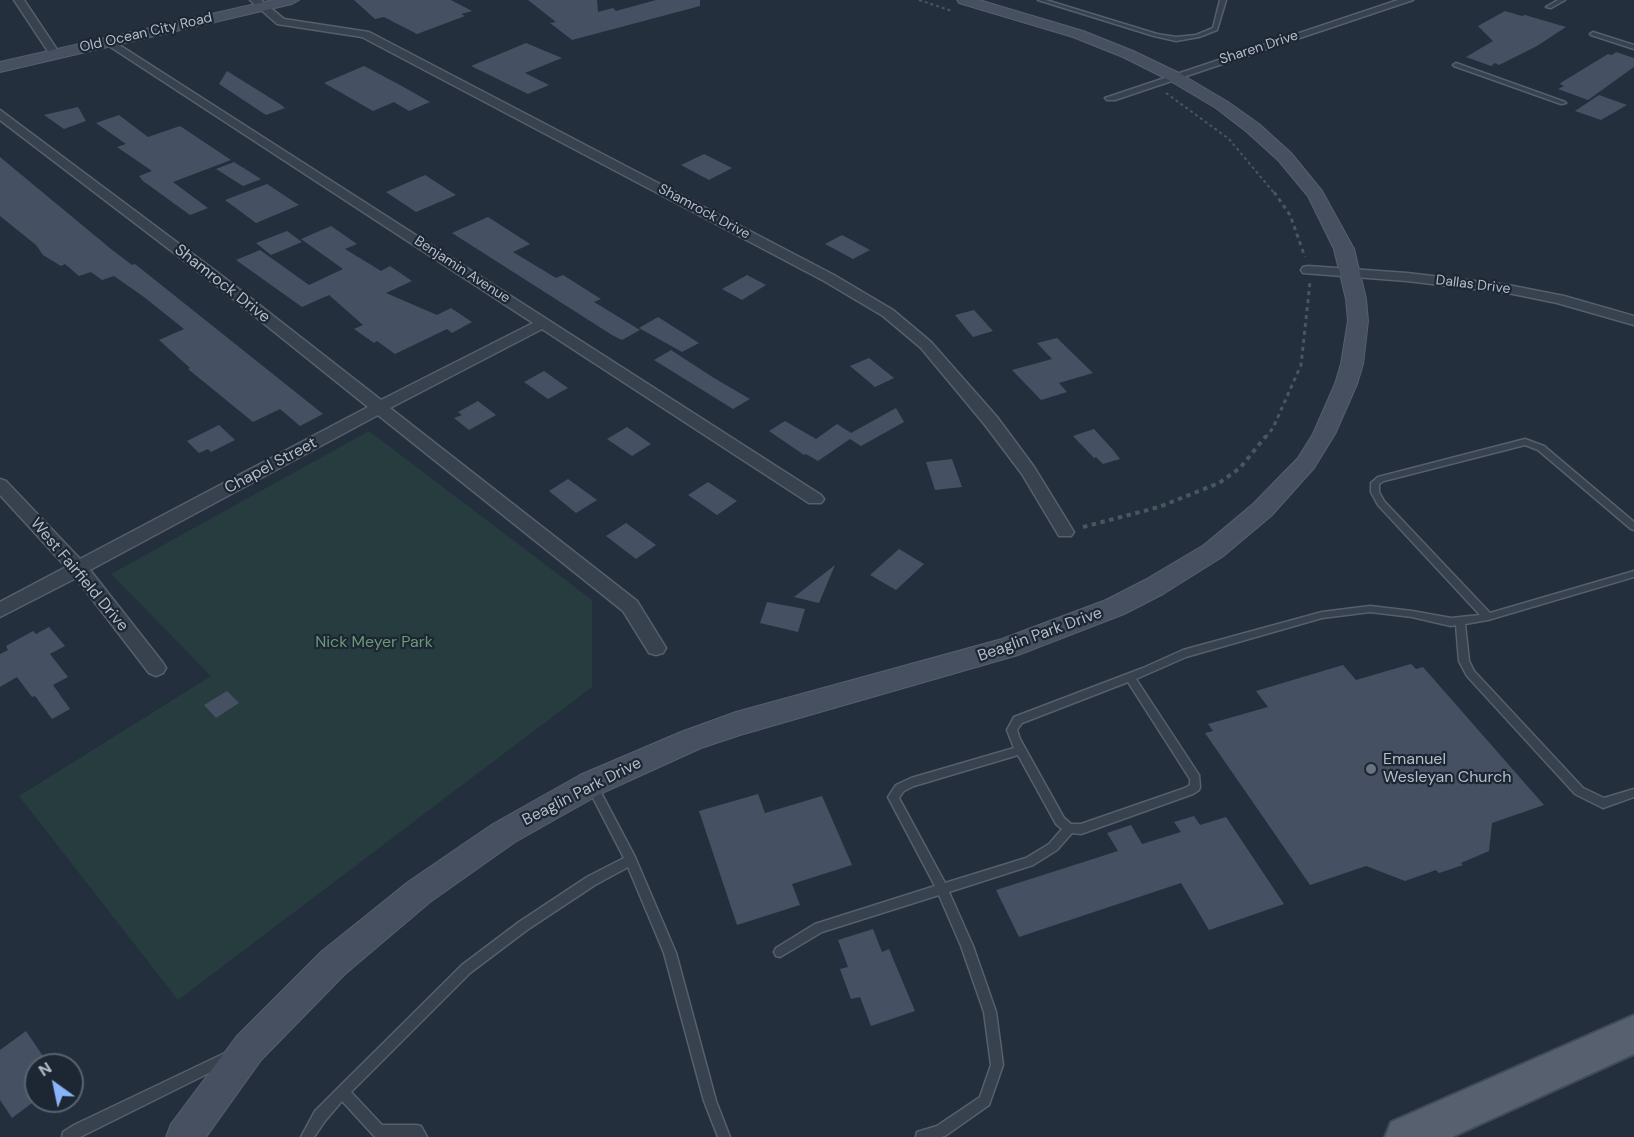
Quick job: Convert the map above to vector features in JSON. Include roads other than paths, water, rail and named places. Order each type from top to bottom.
[{"type":"main road","name":"Old Ocean City Road","points":[[0,67],[110,42],[258,3],[292,0]]},
{"type":"main road","name":"Beaglin Park Drive","points":[[183,1137],[249,1048],[333,963],[419,892],[504,833],[591,784],[691,740],[736,724],[965,662],[1078,623],[1154,587],[1213,551],[1262,510],[1306,463],[1324,434],[1347,384],[1358,321],[1351,272],[1344,249],[1316,195],[1285,157],[1238,116],[1162,80],[1128,54],[1078,34],[960,6]]},
{"type":"main road","points":[[1406,1137],[1634,1034]]},
{"type":"street","points":[[19,0],[56,54]]},
{"type":"street","name":"Sharen Drive","points":[[1111,98],[1404,0]]},
{"type":"street","name":"Shamrock Drive","points":[[258,3],[281,22],[365,34],[829,278],[888,313],[926,345],[991,421],[1028,471],[1065,532]]},
{"type":"street","name":"Benjamin Avenue","points":[[110,42],[815,499]]},
{"type":"street","name":"Shamrock Drive","points":[[0,114],[221,282],[630,606],[656,648]]},
{"type":"street","name":"Dallas Drive","points":[[1308,270],[1351,272],[1508,290],[1559,299],[1634,321]]},
{"type":"street","name":"Chapel Street","points":[[0,610],[378,408],[543,323]]},
{"type":"street","name":"West Fairfield Drive","points":[[0,485],[79,569],[156,668]]},
{"type":"lane","points":[[1041,0],[1148,33],[1176,39],[1197,36],[1215,29],[1223,0]]},
{"type":"lane","points":[[1549,7],[1562,0]]},
{"type":"lane","points":[[1593,34],[1634,47]]},
{"type":"lane","points":[[1456,65],[1563,103]]},
{"type":"lane","points":[[1488,617],[1381,502],[1375,492],[1375,483],[1381,479],[1525,442],[1541,448],[1634,527]]},
{"type":"lane","points":[[1130,677],[1195,778],[1195,786],[1189,791],[1082,829],[1069,828],[1060,821],[1020,750],[1012,730],[1018,720],[1183,654],[1322,615],[1370,609],[1451,622],[1460,621],[1488,617],[1634,574]]},
{"type":"lane","points":[[1460,621],[1464,661],[1470,673],[1579,791],[1603,803],[1634,793]]},
{"type":"lane","points":[[922,1137],[940,1131],[985,1101],[997,1065],[990,1012],[967,946],[942,888],[893,798],[900,788],[911,782],[1020,750]]},
{"type":"lane","points":[[591,784],[631,860],[670,952],[710,1101],[724,1137]]},
{"type":"lane","points":[[780,952],[819,928],[1029,862],[1053,848],[1069,828]]},
{"type":"lane","points":[[307,1137],[320,1116],[342,1092],[466,969],[523,926],[581,887],[631,860]]},
{"type":"lane","points":[[69,1137],[124,1107],[249,1048]]},
{"type":"lane","points":[[342,1092],[382,1135],[416,1131],[421,1137]]},
{"type":"place","name":"Emanuel Wesleyan Church","points":[[1371,769]]},
{"type":"park label","name":"Nick Meyer Park","points":[[374,643]]}]
